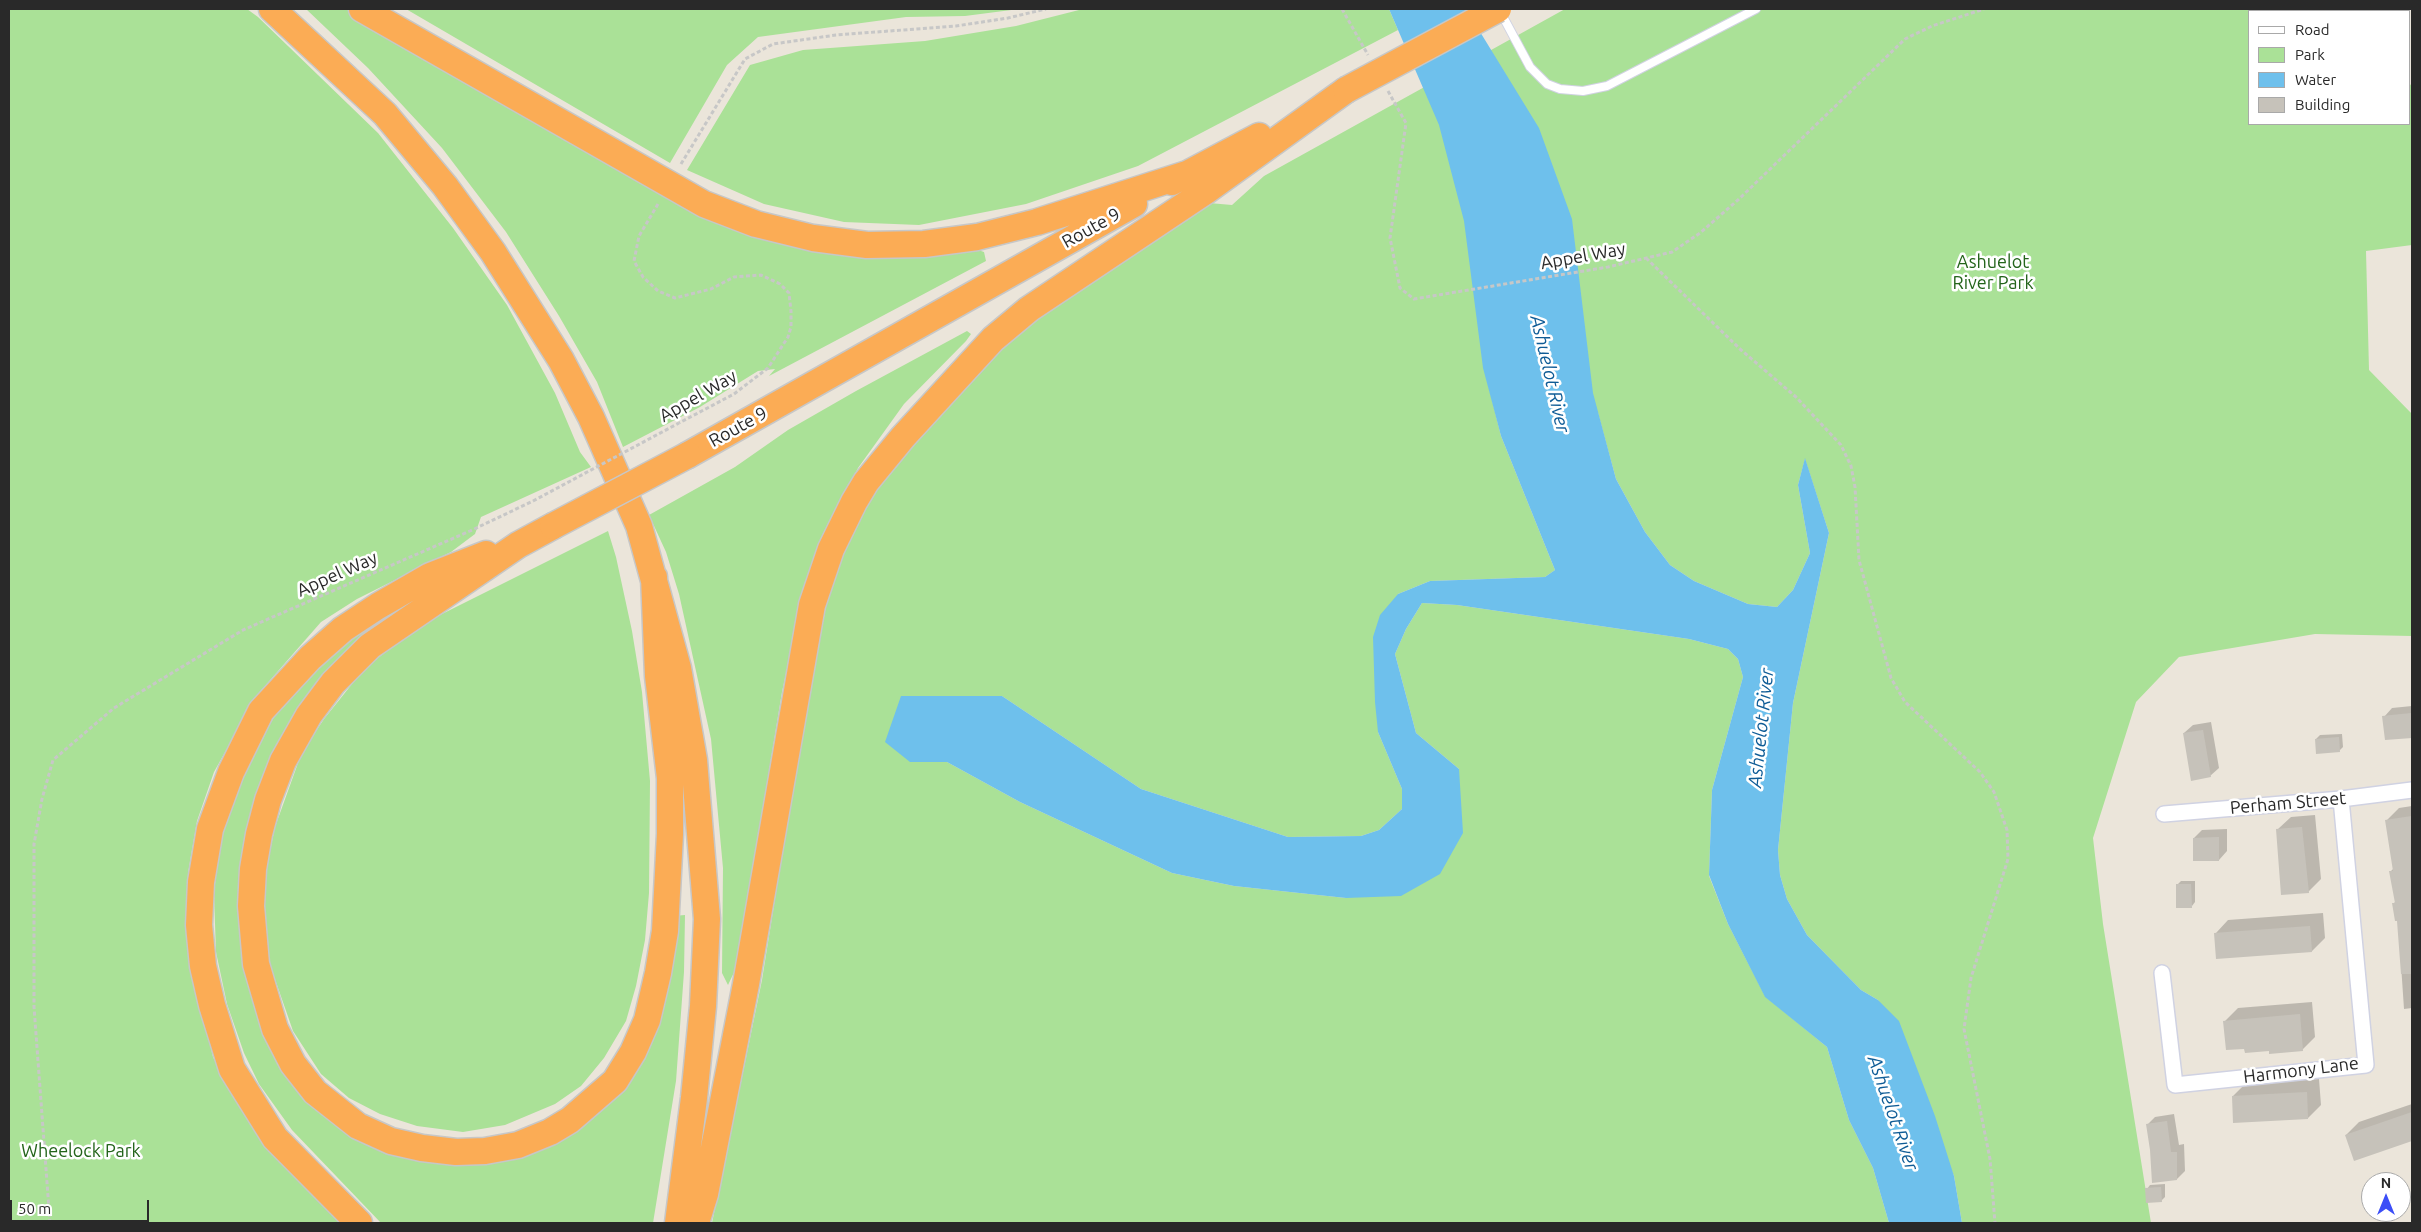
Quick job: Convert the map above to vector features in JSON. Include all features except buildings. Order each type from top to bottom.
[{"type":"highway","points":[[272,9],[385,114],[445,186],[493,252],[561,360],[591,417],[639,526],[678,668],[694,760],[707,919],[703,1006],[694,1098],[678,1223]]},
{"type":"highway","points":[[362,9],[704,204],[756,224],[812,238],[867,245],[924,244],[977,236],[1037,222],[1187,174]]},
{"type":"highway","name":"Route 9","points":[[518,545],[688,454],[1187,174],[1498,9]]},
{"type":"highway","points":[[696,1223],[705,1194],[746,984],[812,606],[831,549],[854,502],[866,482],[903,437],[993,339],[1029,309],[1206,191],[1346,90]]},
{"type":"highway","points":[[518,545],[370,646],[333,683],[309,715],[283,761],[258,834],[251,906],[252,935],[256,964],[276,1028],[293,1064],[315,1092],[358,1126],[391,1141],[456,1152],[485,1151],[518,1145],[550,1132],[570,1120],[615,1081],[633,1052],[643,1028],[658,972],[665,931],[670,834],[670,778],[658,676],[654,577]]},
{"type":"highway","points":[[359,1223],[275,1138],[232,1069],[212,1005],[203,966],[199,925],[201,882],[210,829],[231,772],[262,711],[310,658],[343,628],[430,576],[476,557],[518,545]]},
{"type":"street","name":"Perham Street","points":[[2164,814],[2341,799],[2412,790]]},
{"type":"street","name":"Harmony Lane","points":[[2162,973],[2175,1085],[2366,1065],[2341,799]]},
{"type":"lane","points":[[1498,9],[1530,67],[1547,84],[1560,89],[1583,91],[1607,86],[1756,9]]},
{"type":"path","points":[[681,164],[745,59],[773,44],[836,35],[956,26],[1008,18],[1046,9]]},
{"type":"path","points":[[1342,9],[1370,58]]},
{"type":"path","name":"Appel Way","points":[[1388,90],[1406,123],[1390,238],[1400,288],[1414,299],[1608,267],[1672,252],[1700,234],[1739,199],[1905,38],[1932,26],[1984,9]]},
{"type":"path","name":"Appel Way","points":[[50,1223],[34,1007],[34,844],[42,798],[53,760],[114,708],[243,630],[470,531],[533,501],[734,394],[768,368],[788,337],[791,327],[789,293],[780,284],[761,275],[734,277],[710,289],[676,298],[658,291],[643,277],[634,261],[640,236],[658,204]]},
{"type":"path","points":[[1646,258],[1740,349],[1796,397],[1840,445],[1851,466],[1859,560],[1891,678],[1904,702],[1980,772],[1994,792],[1998,802],[2008,830],[2008,859],[1971,978],[1964,1028],[1990,1159],[1995,1223]]},
{"type":"green space","name":"Wheelock Park","points":[[9,9],[247,9],[258,17],[378,133],[453,228],[507,305],[555,393],[580,452],[591,467],[481,517],[475,534],[451,552],[357,599],[321,622],[251,702],[252,711],[229,745],[214,772],[197,821],[188,873],[187,924],[195,981],[213,1057],[231,1092],[347,1223],[9,1223]]},
{"type":"green space","points":[[306,9],[351,9],[700,209],[975,249],[984,252],[986,261],[769,376],[775,369],[758,371],[700,407],[623,447],[597,382],[559,316],[506,232],[442,148],[368,68]]},
{"type":"green space","points":[[406,9],[1019,9],[965,16],[906,17],[758,37],[727,65],[670,163]]},
{"type":"green space","points":[[1083,9],[1389,9],[1398,30],[1138,166],[1026,204],[919,225],[844,222],[764,204],[687,170],[750,65],[803,50],[925,41],[1016,26]]},
{"type":"green space","name":"Ashuelot River Park","points":[[1565,9],[2360,10],[2248,10],[2248,125],[2411,125],[2411,86],[2412,87],[2412,245],[2366,251],[2369,370],[2412,414],[2412,636],[2315,634],[2179,657],[2136,702],[2093,838],[2103,924],[2151,1223],[1962,1223],[1954,1176],[1878,1000],[1861,990],[1807,935],[1787,899],[1780,875],[1778,850],[1793,703],[1829,533],[1805,459],[1798,485],[1810,553],[1793,590],[1777,607],[1748,604],[1694,581],[1670,565],[1645,532],[1616,479],[1598,413],[1484,368],[1501,436],[1555,570],[1545,577],[1430,581],[1398,594],[1378,732],[1402,789],[1402,809],[1379,830],[1361,836],[1288,837],[1141,789],[1002,696],[910,762],[947,762],[1020,802],[1172,873],[1234,886],[1346,898],[1459,769],[1416,733],[1395,654],[1406,629],[1422,603],[1457,605],[1689,639],[1728,649],[1738,659],[1743,677],[1712,790],[1709,876],[1728,924],[1765,996],[1827,1047],[1849,1120],[1873,1168],[1889,1223],[712,1223],[762,980],[795,773],[832,574],[867,498],[929,422],[1011,336],[1209,203],[1232,205],[1264,176]]},
{"type":"green space","points":[[967,331],[971,334],[966,341],[904,404],[858,468],[844,496],[802,599],[782,692],[737,966],[728,985],[722,973],[723,868],[711,739],[679,594],[666,552],[649,515],[735,467],[788,430]]},
{"type":"green space","points":[[608,531],[616,557],[632,631],[642,692],[650,781],[649,893],[645,940],[636,986],[626,1021],[604,1058],[581,1086],[555,1104],[505,1125],[463,1132],[417,1126],[380,1114],[349,1098],[321,1074],[293,1031],[269,962],[264,907],[266,870],[275,827],[302,752],[324,719],[364,669],[394,645],[430,620]]},
{"type":"green space","points":[[418,590],[424,598],[292,727],[245,928],[312,1097],[468,1157],[603,1099],[673,916],[685,915],[684,972],[676,1081],[653,1223],[381,1223],[292,1130],[259,1084],[244,1053],[227,1004],[216,952],[214,895],[217,862],[226,815],[254,750],[290,691],[348,632]]},
{"type":"water","name":"Ashuelot River","points":[[1389,9],[1466,9],[1539,128],[1572,219],[1593,393],[1616,479],[1645,532],[1670,565],[1694,581],[1748,604],[1777,607],[1793,590],[1810,553],[1798,485],[1805,458],[1829,533],[1793,703],[1778,850],[1780,875],[1787,899],[1807,935],[1861,990],[1878,1000],[1899,1021],[1935,1116],[1954,1176],[1962,1223],[1889,1223],[1873,1168],[1849,1120],[1827,1047],[1765,997],[1728,924],[1709,875],[1712,790],[1743,677],[1738,659],[1728,649],[1689,639],[1457,605],[1422,603],[1406,629],[1395,654],[1416,733],[1459,769],[1463,833],[1440,874],[1401,896],[1346,898],[1234,886],[1172,873],[1020,802],[947,762],[910,762],[885,742],[901,696],[1002,696],[1141,789],[1288,837],[1361,836],[1379,830],[1402,809],[1402,789],[1378,732],[1373,637],[1380,615],[1398,594],[1430,581],[1545,577],[1555,570],[1501,436],[1483,368],[1464,221],[1439,125]]}]
